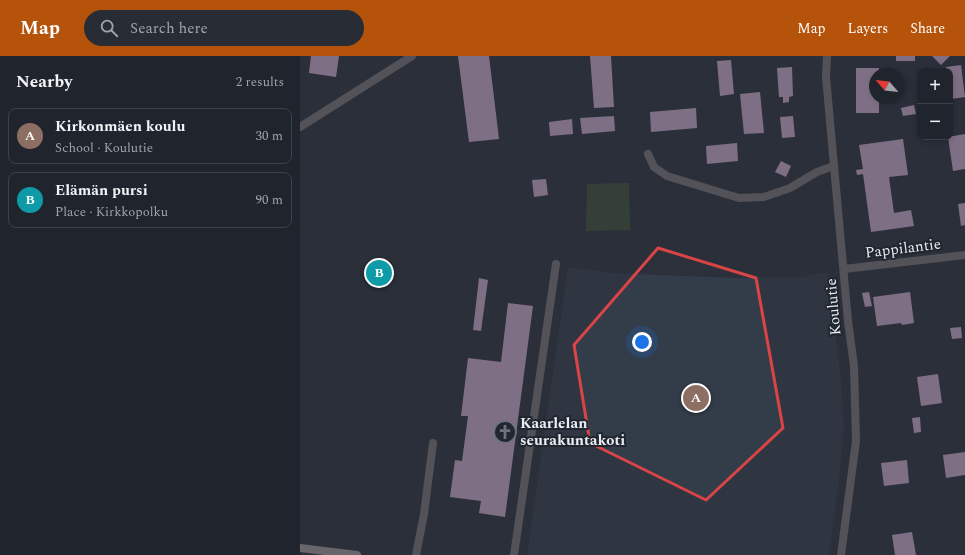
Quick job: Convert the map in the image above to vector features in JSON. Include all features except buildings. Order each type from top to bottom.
[{"type":"street","points":[[300,127],[412,56]]},
{"type":"street","name":"Koulutie","points":[[827,56],[826,76],[854,366],[856,441],[841,555]]},
{"type":"street","points":[[648,154],[654,167],[667,176],[739,198],[764,197],[790,188],[817,172],[834,166]]},
{"type":"street","name":"Pappilantie","points":[[844,269],[965,255]]},
{"type":"street","points":[[514,555],[556,264]]},
{"type":"street","points":[[416,555],[424,514],[433,443]]},
{"type":"street","points":[[300,548],[330,553],[357,555]]},
{"type":"highlighted area","points":[[658,248],[756,278],[783,428],[706,500],[590,443],[574,345]]},
{"type":"shaded area","points":[[568,267],[613,273],[736,278],[803,277],[828,272],[840,372],[844,425],[839,481],[829,555],[527,555]]},
{"type":"green space","points":[[629,183],[630,230],[586,231],[587,184]]},
{"type":"place","name":"Elämän pursi","points":[[379,273]]},
{"type":"place","name":"Kirkonmäen koulu","points":[[696,398]]},
{"type":"place","name":"Kaarlelan seurakuntakoti","points":[[505,432]]}]
